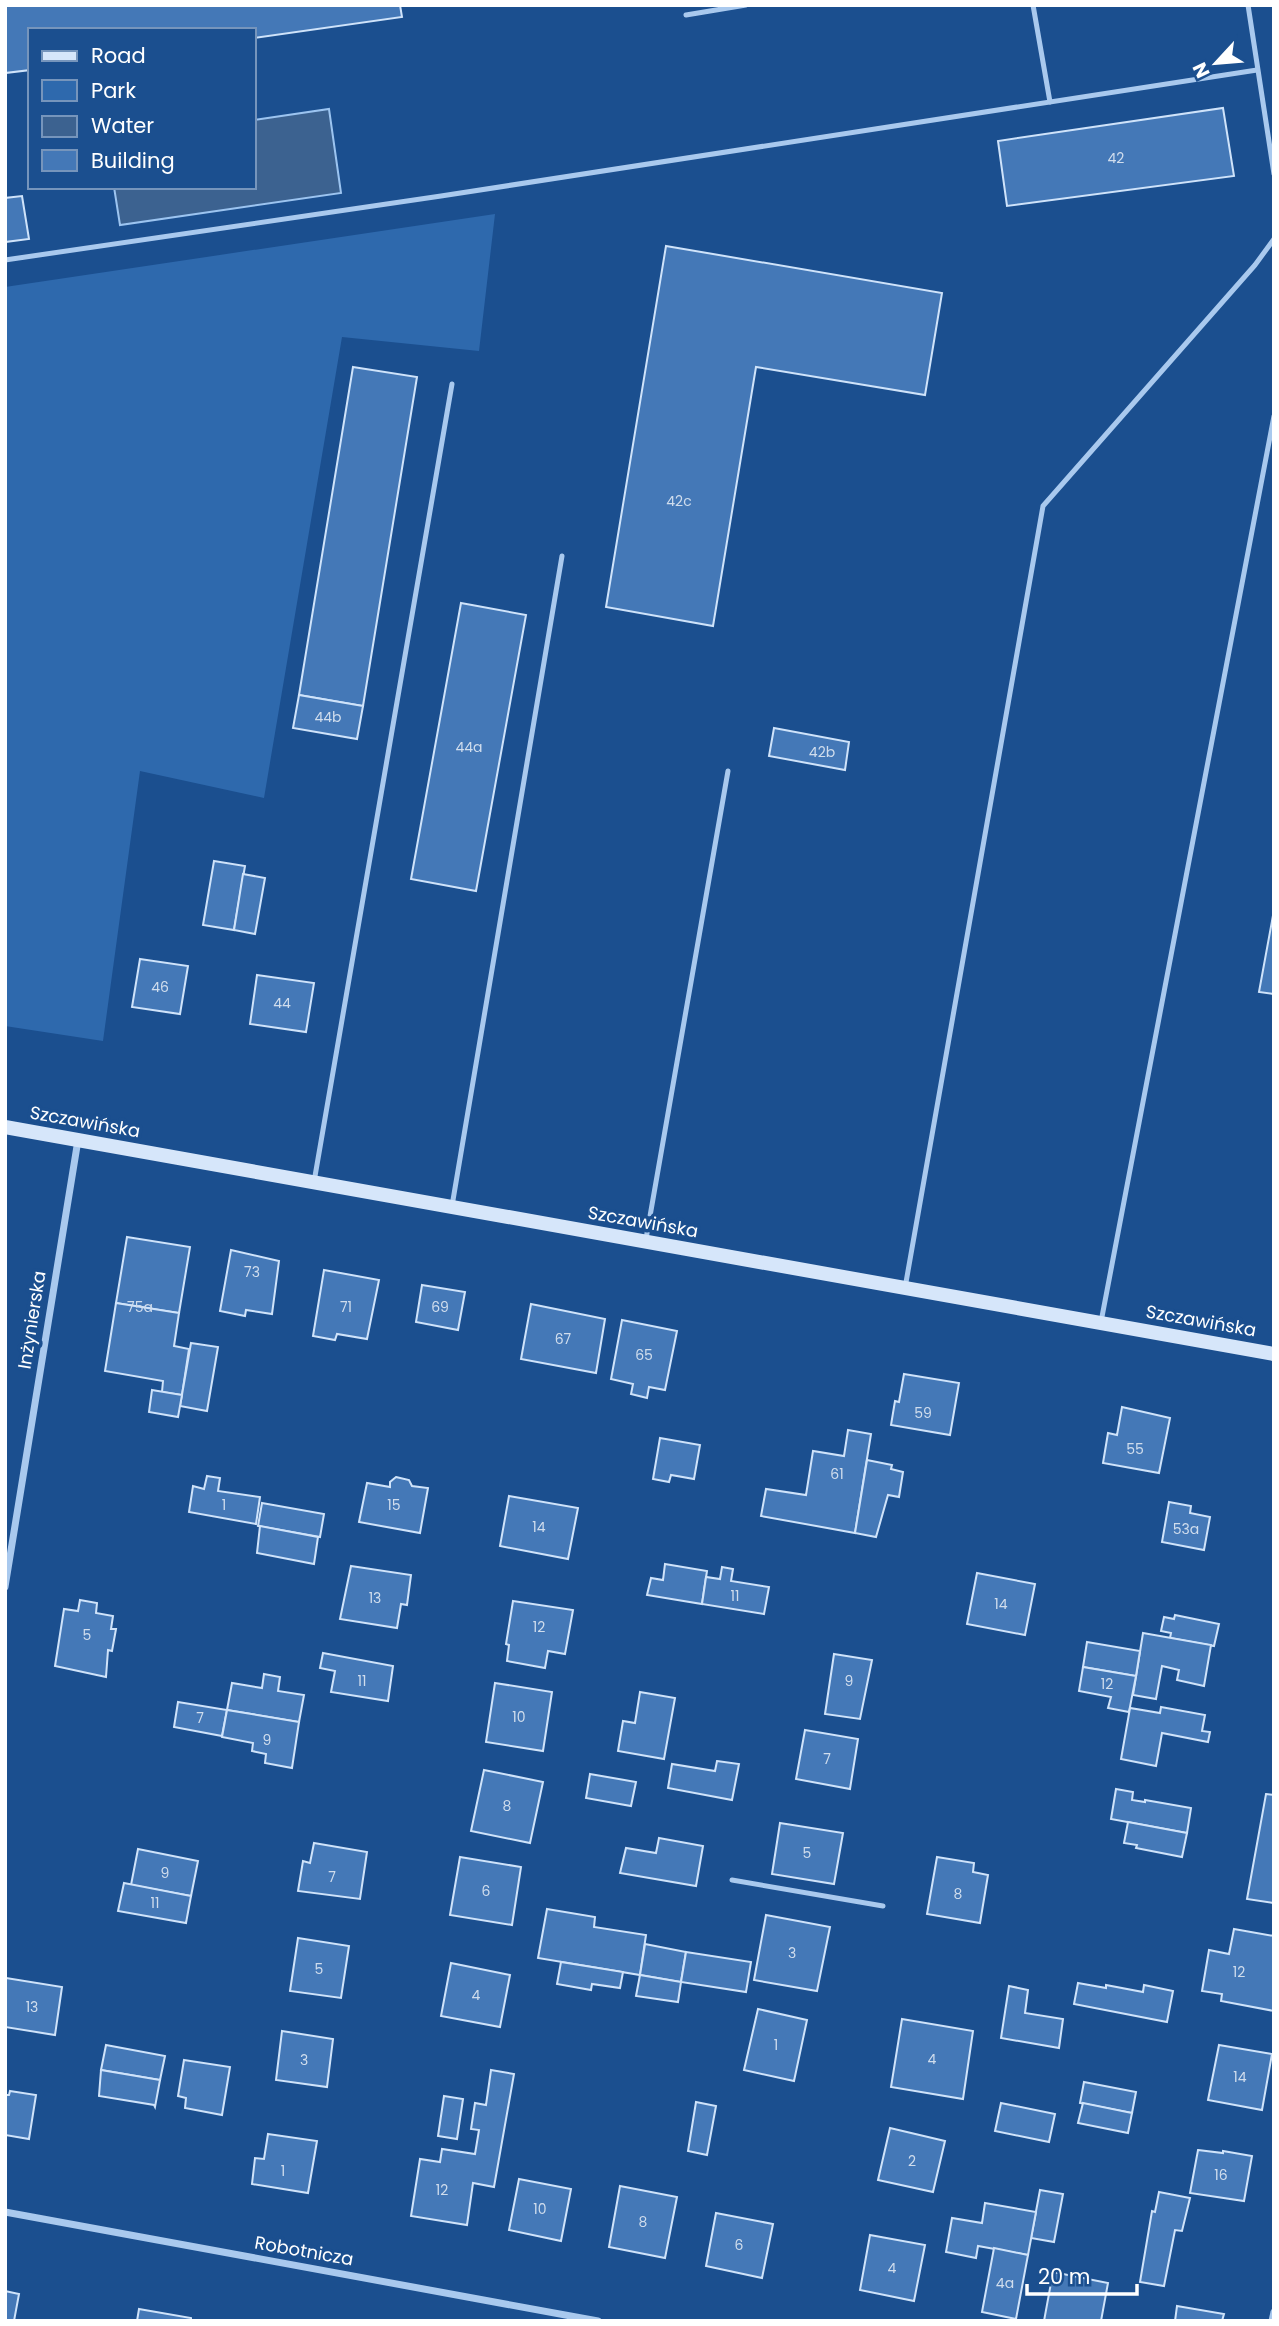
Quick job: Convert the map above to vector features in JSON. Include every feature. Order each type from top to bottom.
[{"type":"street","name":"Szczawińska","points":[[5,1127],[1274,1354]]},
{"type":"street","name":"Inżynierska","points":[[5,1587],[78,1140]]},
{"type":"street","name":"Robotnicza","points":[[5,2212],[598,2321]]},
{"type":"street","points":[[1272,2321],[1274,2312]]},
{"type":"lane","points":[[686,15],[746,5]]},
{"type":"lane","points":[[1033,5],[1050,102]]},
{"type":"lane","points":[[1248,5],[1273,169]]},
{"type":"lane","points":[[5,260],[455,194],[1257,69]]},
{"type":"lane","points":[[905,1288],[1043,506],[1247,274],[1274,239]]},
{"type":"lane","points":[[314,1182],[452,384]]},
{"type":"lane","points":[[1101,1322],[1274,416]]},
{"type":"lane","points":[[452,1206],[562,555]]},
{"type":"lane","points":[[646,1242],[728,771]]},
{"type":"lane","points":[[732,1880],[883,1906]]},
{"type":"green space","points":[[495,214],[479,351],[342,337],[264,798],[140,771],[103,1041],[5,1026],[5,287]]},
{"type":"water","points":[[329,109],[341,193],[120,225],[114,189],[256,189],[256,120]]},
{"type":"building","points":[[5,5],[400,5],[402,17],[256,38],[256,28],[28,28],[28,70],[5,73]]},
{"type":"building","points":[[1223,108],[1234,176],[1007,206],[998,141]]},
{"type":"building","points":[[22,196],[29,239],[5,242],[5,198]]},
{"type":"building","points":[[666,246],[942,293],[925,395],[756,367],[713,626],[606,607]]},
{"type":"building","points":[[353,367],[417,377],[363,706],[299,695]]},
{"type":"building","points":[[461,603],[526,615],[476,891],[411,879]]},
{"type":"building","points":[[299,695],[363,706],[357,739],[293,728]]},
{"type":"building","points":[[774,728],[849,742],[845,770],[769,756]]},
{"type":"building","points":[[214,861],[245,866],[234,930],[203,925]]},
{"type":"building","points":[[243,874],[265,878],[255,934],[234,930]]},
{"type":"building","points":[[1274,910],[1274,994],[1259,992]]},
{"type":"building","points":[[140,959],[188,966],[180,1014],[132,1007]]},
{"type":"building","points":[[257,975],[314,983],[306,1032],[250,1024]]},
{"type":"building","points":[[127,1237],[190,1247],[179,1313],[116,1303]]},
{"type":"building","points":[[231,1250],[279,1261],[272,1314],[246,1310],[245,1316],[220,1311]]},
{"type":"building","points":[[324,1270],[379,1280],[367,1339],[337,1334],[335,1340],[313,1336]]},
{"type":"building","points":[[422,1285],[465,1292],[458,1330],[416,1322]]},
{"type":"building","points":[[116,1303],[179,1313],[174,1346],[189,1349],[182,1395],[162,1392],[163,1381],[105,1371]]},
{"type":"building","points":[[531,1304],[605,1319],[596,1373],[521,1359]]},
{"type":"building","points":[[622,1320],[677,1331],[665,1390],[649,1387],[647,1398],[631,1394],[633,1384],[611,1379]]},
{"type":"building","points":[[191,1343],[218,1347],[207,1411],[180,1406]]},
{"type":"building","points":[[904,1374],[959,1383],[950,1435],[891,1425]]},
{"type":"building","points":[[152,1390],[182,1395],[178,1417],[149,1412]]},
{"type":"building","points":[[1122,1407],[1170,1418],[1159,1473],[1103,1463],[1108,1433],[1117,1435]]},
{"type":"building","points":[[848,1430],[871,1434],[855,1533],[761,1516],[766,1489],[806,1495],[813,1451],[844,1456]]},
{"type":"building","points":[[660,1438],[700,1445],[694,1479],[671,1475],[669,1482],[653,1479]]},
{"type":"building","points":[[867,1460],[892,1465],[891,1469],[903,1472],[899,1497],[888,1495],[876,1537],[855,1533]]},
{"type":"building","points":[[207,1476],[220,1478],[218,1491],[260,1497],[256,1524],[189,1512],[193,1486],[204,1489]]},
{"type":"building","points":[[396,1477],[409,1480],[412,1486],[428,1488],[420,1533],[359,1522],[367,1483],[390,1487],[390,1482]]},
{"type":"building","points":[[509,1496],[578,1508],[568,1559],[500,1546]]},
{"type":"building","points":[[1169,1502],[1191,1506],[1190,1513],[1210,1517],[1204,1550],[1162,1542]]},
{"type":"building","points":[[262,1503],[324,1514],[320,1537],[258,1526]]},
{"type":"building","points":[[260,1526],[318,1537],[314,1564],[257,1553]]},
{"type":"building","points":[[665,1564],[707,1571],[702,1604],[647,1595],[651,1578],[663,1580]]},
{"type":"building","points":[[351,1566],[411,1575],[407,1605],[401,1604],[397,1628],[340,1619]]},
{"type":"building","points":[[722,1567],[733,1569],[731,1581],[769,1587],[764,1614],[702,1604],[706,1577],[720,1579]]},
{"type":"building","points":[[977,1573],[1035,1584],[1025,1635],[967,1624]]},
{"type":"building","points":[[80,1600],[97,1603],[96,1613],[113,1616],[111,1629],[116,1629],[112,1651],[108,1650],[106,1677],[55,1666],[64,1609],[78,1611]]},
{"type":"building","points":[[513,1601],[573,1610],[565,1654],[548,1651],[545,1668],[507,1661],[509,1645],[506,1644]]},
{"type":"building","points":[[1175,1615],[1219,1624],[1214,1646],[1170,1638],[1171,1633],[1161,1631],[1164,1617],[1174,1619]]},
{"type":"building","points":[[1143,1633],[1211,1645],[1204,1686],[1177,1680],[1179,1670],[1162,1666],[1156,1699],[1133,1695]]},
{"type":"building","points":[[1087,1642],[1140,1651],[1136,1676],[1083,1667]]},
{"type":"building","points":[[323,1653],[393,1666],[388,1701],[331,1692],[335,1671],[320,1668]]},
{"type":"building","points":[[834,1654],[872,1660],[860,1719],[825,1714]]},
{"type":"building","points":[[1083,1667],[1136,1676],[1129,1712],[1108,1708],[1111,1697],[1079,1691]]},
{"type":"building","points":[[264,1674],[280,1677],[278,1691],[304,1695],[299,1722],[227,1710],[232,1683],[262,1688]]},
{"type":"building","points":[[495,1683],[552,1692],[543,1751],[486,1742]]},
{"type":"building","points":[[640,1692],[675,1698],[664,1759],[618,1751],[623,1721],[635,1723]]},
{"type":"building","points":[[178,1702],[227,1710],[222,1736],[174,1727]]},
{"type":"building","points":[[1161,1707],[1205,1715],[1202,1731],[1210,1732],[1208,1742],[1162,1733],[1156,1766],[1121,1759],[1130,1708],[1160,1713]]},
{"type":"building","points":[[227,1710],[299,1722],[292,1768],[265,1763],[266,1754],[252,1751],[253,1743],[222,1737]]},
{"type":"building","points":[[805,1730],[858,1739],[850,1789],[796,1779]]},
{"type":"building","points":[[717,1761],[739,1764],[732,1800],[668,1788],[672,1764],[715,1771]]},
{"type":"building","points":[[484,1770],[543,1782],[530,1843],[471,1831]]},
{"type":"building","points":[[590,1774],[636,1782],[631,1806],[586,1798]]},
{"type":"building","points":[[1116,1789],[1133,1792],[1132,1800],[1191,1808],[1187,1833],[1111,1819]]},
{"type":"building","points":[[1266,1794],[1274,1795],[1274,1903],[1247,1899]]},
{"type":"building","points":[[1128,1822],[1187,1833],[1182,1857],[1124,1843]]},
{"type":"building","points":[[780,1823],[843,1833],[834,1884],[772,1874]]},
{"type":"building","points":[[659,1838],[703,1846],[696,1886],[620,1873],[626,1848],[656,1853]]},
{"type":"building","points":[[314,1843],[367,1852],[360,1899],[298,1891],[303,1861],[310,1863]]},
{"type":"building","points":[[138,1849],[198,1861],[191,1896],[131,1885]]},
{"type":"building","points":[[460,1857],[521,1867],[512,1925],[450,1915]]},
{"type":"building","points":[[937,1857],[974,1863],[973,1872],[988,1875],[980,1923],[927,1914]]},
{"type":"building","points":[[124,1883],[191,1896],[186,1923],[118,1911]]},
{"type":"building","points":[[547,1909],[595,1917],[594,1927],[646,1935],[640,1975],[538,1958]]},
{"type":"building","points":[[766,1915],[830,1927],[817,1991],[754,1980]]},
{"type":"building","points":[[1234,1929],[1274,1936],[1274,2011],[1221,2001],[1222,1994],[1202,1991],[1209,1950],[1229,1954]]},
{"type":"building","points":[[298,1938],[349,1946],[341,1998],[290,1991]]},
{"type":"building","points":[[645,1944],[686,1952],[681,1982],[640,1975]]},
{"type":"building","points":[[686,1952],[751,1962],[746,1992],[681,1982]]},
{"type":"building","points":[[561,1962],[623,1972],[620,1988],[592,1984],[591,1990],[557,1984]]},
{"type":"building","points":[[451,1963],[510,1975],[500,2027],[441,2016]]},
{"type":"building","points":[[640,1975],[681,1982],[678,2002],[636,1996]]},
{"type":"building","points":[[6,1978],[62,1987],[55,2035],[5,2027]]},
{"type":"building","points":[[1078,1983],[1143,1992],[1144,1985],[1173,1991],[1167,2022],[1074,2004]]},
{"type":"building","points":[[1009,1986],[1028,1990],[1025,2013],[1063,2019],[1059,2048],[1001,2038]]},
{"type":"building","points":[[758,2009],[807,2020],[794,2081],[744,2070]]},
{"type":"building","points":[[902,2019],[973,2031],[963,2099],[891,2087]]},
{"type":"building","points":[[282,2031],[333,2039],[327,2087],[276,2080]]},
{"type":"building","points":[[106,2045],[165,2056],[160,2080],[101,2070]]},
{"type":"building","points":[[1219,2045],[1272,2054],[1262,2110],[1208,2100]]},
{"type":"building","points":[[184,2060],[230,2067],[222,2115],[185,2108],[186,2098],[178,2096]]},
{"type":"building","points":[[101,2070],[160,2080],[155,2107],[99,2096]]},
{"type":"building","points":[[491,2070],[514,2074],[494,2187],[473,2183],[467,2225],[411,2216],[420,2159],[440,2162],[442,2149],[475,2154],[479,2130],[471,2129],[475,2103],[486,2105]]},
{"type":"building","points":[[1084,2082],[1136,2092],[1132,2113],[1080,2103]]},
{"type":"building","points":[[10,2091],[36,2095],[29,2139],[5,2135],[5,2095],[9,2095]]},
{"type":"building","points":[[444,2096],[463,2099],[457,2139],[438,2136]]},
{"type":"building","points":[[696,2102],[716,2106],[707,2155],[688,2151]]},
{"type":"building","points":[[1001,2103],[1055,2114],[1049,2142],[995,2131]]},
{"type":"building","points":[[1083,2103],[1132,2113],[1128,2133],[1078,2123]]},
{"type":"building","points":[[890,2128],[945,2141],[933,2192],[878,2180]]},
{"type":"building","points":[[268,2134],[317,2141],[308,2193],[252,2184],[255,2158],[264,2159]]},
{"type":"building","points":[[1198,2150],[1252,2156],[1244,2201],[1190,2193]]},
{"type":"building","points":[[519,2179],[571,2189],[561,2241],[509,2230]]},
{"type":"building","points":[[620,2186],[677,2197],[665,2258],[609,2247]]},
{"type":"building","points":[[1040,2190],[1063,2194],[1054,2242],[1031,2238]]},
{"type":"building","points":[[1159,2192],[1190,2198],[1182,2231],[1175,2230],[1164,2286],[1140,2282],[1152,2211],[1155,2212]]},
{"type":"building","points":[[985,2203],[1036,2212],[1028,2255],[978,2246],[976,2258],[946,2252],[952,2218],[982,2223]]},
{"type":"building","points":[[716,2213],[773,2224],[762,2278],[706,2266]]},
{"type":"building","points":[[870,2235],[925,2245],[914,2301],[860,2290]]},
{"type":"building","points":[[994,2248],[1028,2255],[1016,2319],[982,2312]]},
{"type":"building","points":[[1053,2272],[1108,2283],[1101,2321],[1044,2321]]},
{"type":"building","points":[[5,2291],[19,2294],[14,2321],[5,2321]]},
{"type":"building","points":[[1177,2306],[1224,2314],[1222,2321],[1175,2321]]},
{"type":"building","points":[[139,2309],[191,2318],[191,2321],[137,2321]]}]
